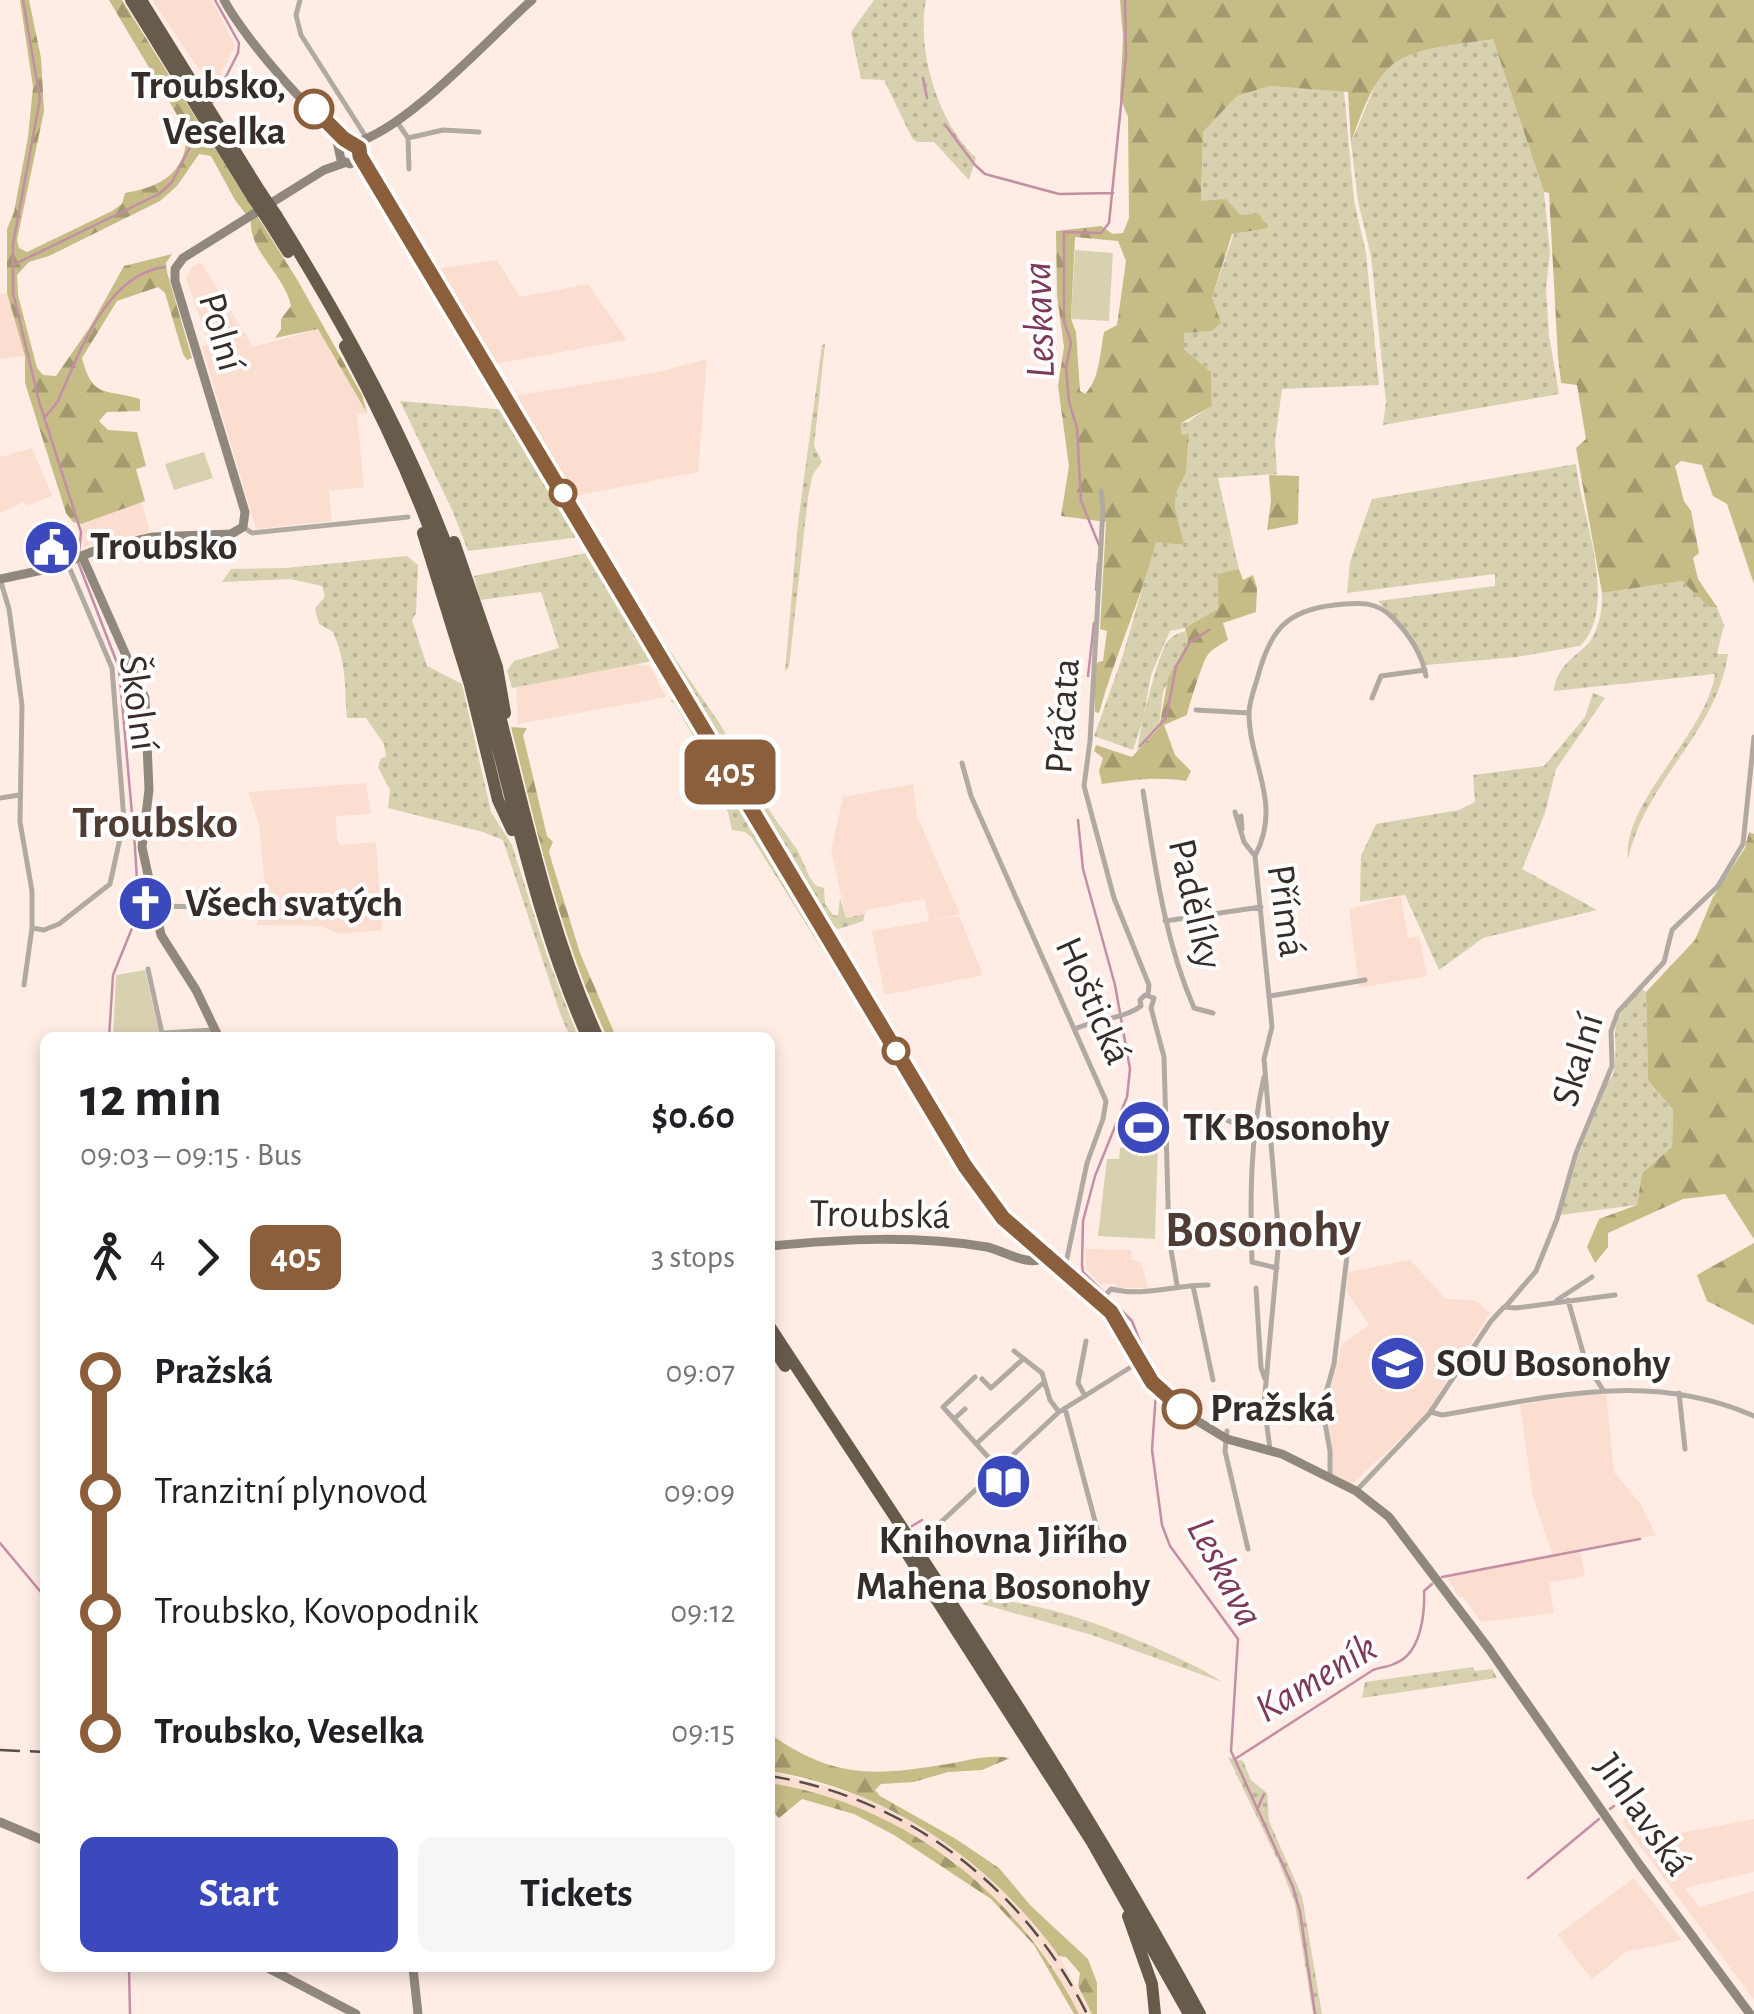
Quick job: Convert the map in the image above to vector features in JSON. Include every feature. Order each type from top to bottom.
[{"type":"highway","points":[[131,0],[363,362],[420,480],[468,604],[545,892],[596,1032]]},
{"type":"highway","points":[[141,0],[257,196]]},
{"type":"highway","points":[[272,218],[340,338],[400,459],[437,546],[473,656],[532,884],[586,1032]]},
{"type":"highway","points":[[775,1335],[1070,1786],[1200,2014]]},
{"type":"highway","points":[[775,1351],[1092,1842],[1188,2014]]},
{"type":"highway","points":[[1092,1842],[1141,1950],[1152,1984],[1155,2014]]},
{"type":"main road","points":[[224,0],[250,41],[375,180],[986,1196],[1003,1218],[1045,1257],[1104,1297],[1152,1382],[1194,1419],[1356,1491]]},
{"type":"main road","points":[[369,139],[397,122],[532,0]]},
{"type":"main road","name":"Polní","points":[[243,528],[245,512],[174,269],[183,258],[369,139]]},
{"type":"main road","points":[[0,579],[153,537],[231,534],[243,528]]},
{"type":"main road","points":[[76,559],[145,698],[149,790],[133,829],[167,948],[196,990],[216,1032]]},
{"type":"main road","name":"Troubská","points":[[775,1246],[919,1240],[987,1248],[1032,1262],[1045,1257]]},
{"type":"main road","name":"Jihlavská","points":[[1356,1491],[1383,1511],[1404,1534],[1750,2014]]},
{"type":"main road","points":[[0,1822],[40,1839]]},
{"type":"main road","points":[[276,1972],[356,2014]]},
{"type":"main road","points":[[413,1972],[418,2014]]},
{"type":"street","points":[[300,0],[296,15],[301,36],[358,129],[369,139]]},
{"type":"street","points":[[397,122],[408,138],[409,169]]},
{"type":"street","points":[[408,138],[444,130],[479,132]]},
{"type":"street","name":"Práčata","points":[[1100,491],[1103,508],[1084,786],[1114,898],[1149,985],[1148,994]]},
{"type":"street","points":[[243,528],[252,532],[408,517]]},
{"type":"street","name":"Školní","points":[[32,928],[44,930],[59,924],[110,884],[133,829],[112,668],[76,559]]},
{"type":"street","points":[[0,579],[9,609],[22,706],[20,822],[32,891],[32,928],[24,985]]},
{"type":"street","points":[[1255,856],[1261,844],[1267,805],[1249,713],[1265,648],[1287,621],[1309,608],[1368,603],[1385,610],[1404,631],[1426,673],[1380,676],[1372,698]]},
{"type":"street","points":[[1196,710],[1249,713]]},
{"type":"street","name":"Skalní","points":[[1356,1491],[1431,1412],[1490,1321],[1536,1271],[1557,1219],[1576,1153],[1612,1066],[1611,1031],[1618,1012],[1664,962],[1672,930],[1718,886],[1743,844],[1754,737]]},
{"type":"street","name":"Hoštická","points":[[962,763],[971,796],[1104,1092],[1106,1110],[1088,1163],[1066,1263],[1060,1269]]},
{"type":"street","name":"Padělíky","points":[[1142,791],[1164,921],[1180,976],[1194,1008],[1213,1013]]},
{"type":"street","points":[[0,798],[19,796]]},
{"type":"street","name":"Přímá","points":[[1238,814],[1244,842],[1255,856],[1262,907],[1272,1027],[1265,1074]]},
{"type":"street","points":[[154,906],[210,907]]},
{"type":"street","points":[[189,907],[189,916]]},
{"type":"street","points":[[1164,921],[1262,907]]},
{"type":"street","points":[[148,968],[162,1032]]},
{"type":"street","points":[[1270,996],[1365,980]]},
{"type":"street","points":[[1142,1006],[1141,998],[1148,994],[1154,1000],[1151,1008],[1164,1058],[1171,1252],[1176,1285]]},
{"type":"street","points":[[1076,1029],[1142,1006],[1151,1008]]},
{"type":"street","points":[[882,1012],[888,1038]]},
{"type":"street","points":[[1265,1074],[1254,1127],[1252,1262],[1277,1268]]},
{"type":"street","points":[[1265,1074],[1278,1221],[1264,1404],[1270,1450]]},
{"type":"street","points":[[1217,1116],[1243,1126]]},
{"type":"street","points":[[1254,1127],[1271,1128]]},
{"type":"street","points":[[1330,1479],[1330,1451],[1322,1407],[1334,1364],[1347,1256]]},
{"type":"street","points":[[1554,1302],[1592,1277]]},
{"type":"street","points":[[1104,1297],[1111,1289],[1132,1294],[1176,1285],[1208,1286]]},
{"type":"street","points":[[1193,1285],[1213,1380]]},
{"type":"street","points":[[1256,1288],[1266,1382]]},
{"type":"street","points":[[1506,1306],[1615,1295]]},
{"type":"street","points":[[1568,1300],[1586,1363],[1602,1390]]},
{"type":"street","points":[[1257,1302],[1273,1304]]},
{"type":"street","points":[[1085,1396],[1078,1384],[1086,1341]]},
{"type":"street","points":[[1260,1346],[1269,1346]]},
{"type":"street","points":[[1014,1351],[1037,1367],[1050,1400],[1062,1410],[1104,1554]]},
{"type":"street","points":[[998,1468],[943,1406],[979,1378],[991,1388],[1022,1360]]},
{"type":"street","points":[[940,1523],[1062,1410],[1140,1362]]},
{"type":"street","points":[[976,1444],[1044,1382]]},
{"type":"street","points":[[1431,1412],[1442,1415],[1602,1390],[1679,1393],[1716,1399],[1754,1416]]},
{"type":"street","points":[[1679,1393],[1685,1449]]},
{"type":"street","points":[[954,1419],[965,1409]]},
{"type":"street","points":[[1227,1435],[1225,1451],[1248,1549]]},
{"type":"shaded area","points":[[152,0],[212,0],[235,46],[213,90]]},
{"type":"shaded area","points":[[874,0],[926,0],[927,63],[951,126],[976,158],[969,180],[934,142],[917,142],[912,138],[884,80],[861,79],[851,32]]},
{"type":"shaded area","points":[[1493,38],[1544,192],[1550,253],[1546,288],[1549,335],[1559,394],[1383,425],[1386,402],[1371,256],[1358,201],[1351,143],[1379,76],[1396,59]]},
{"type":"shaded area","points":[[1270,86],[1344,91],[1354,201],[1366,253],[1379,385],[1282,389],[1275,441],[1277,474],[1218,478],[1239,569],[1219,575],[1218,609],[1193,626],[1170,631],[1151,675],[1133,750],[1094,736],[1122,658],[1156,541],[1183,545],[1175,507],[1176,493],[1186,473],[1189,435],[1181,435],[1181,423],[1212,405],[1211,372],[1184,349],[1184,332],[1211,331],[1212,298],[1240,215],[1201,202],[1203,132],[1237,96]]},
{"type":"shaded area","points":[[1075,250],[1113,253],[1109,321],[1071,319]]},
{"type":"shaded area","points":[[497,260],[520,297],[588,284],[627,340],[495,364],[437,269]]},
{"type":"shaded area","points":[[198,263],[253,347],[318,329],[367,413],[357,415],[364,487],[329,491],[332,521],[256,529],[202,347],[209,345],[186,278]]},
{"type":"shaded area","points":[[7,293],[25,356],[0,359],[0,294]]},
{"type":"shaded area","points":[[825,344],[814,446],[822,462],[813,474],[808,497],[789,667],[785,672],[798,523]]},
{"type":"shaded area","points":[[707,359],[698,472],[575,496],[513,396],[654,373]]},
{"type":"shaded area","points":[[400,401],[507,410],[581,537],[468,551]]},
{"type":"shaded area","points":[[32,448],[52,496],[0,513],[0,457]]},
{"type":"shaded area","points":[[204,452],[213,478],[174,490],[165,464]]},
{"type":"shaded area","points":[[1576,464],[1598,585],[1592,629],[1580,646],[1517,657],[1426,665],[1411,636],[1378,601],[1495,586],[1495,574],[1347,593],[1350,562],[1372,499]]},
{"type":"shaded area","points":[[142,502],[150,532],[83,547],[81,524]]},
{"type":"shaded area","points":[[591,552],[658,660],[512,688],[507,671],[514,661],[559,648],[541,592],[480,600],[474,576]]},
{"type":"shaded area","points":[[407,556],[418,565],[416,613],[412,620],[427,666],[462,684],[491,812],[512,845],[576,1032],[568,1032],[561,1016],[503,840],[388,808],[390,790],[378,767],[381,758],[386,757],[384,744],[366,718],[347,718],[341,654],[333,632],[319,624],[315,608],[325,597],[322,586],[290,579],[222,582],[231,569],[286,568]]},
{"type":"shaded area","points":[[1682,581],[1709,607],[1717,607],[1724,625],[1717,654],[1728,654],[1710,709],[1650,805],[1628,860],[1629,838],[1637,815],[1697,721],[1715,674],[1554,691],[1555,683],[1565,665],[1593,636],[1602,593]]},
{"type":"shaded area","points":[[652,625],[720,724],[771,813],[798,851],[809,876],[815,885],[824,888],[825,904],[838,916],[840,898],[846,918],[865,914],[863,921],[839,929],[830,925]]},
{"type":"shaded area","points":[[1185,631],[1188,641],[1163,692],[1159,727],[1137,752],[1162,653],[1170,639]]},
{"type":"shaded area","points":[[636,664],[650,666],[666,697],[518,724],[516,687]]},
{"type":"shaded area","points":[[1593,693],[1605,698],[1556,769],[1545,813],[1522,869],[1597,910],[1483,938],[1439,970],[1405,895],[1360,902],[1361,856],[1376,824],[1459,810],[1475,802],[1473,775],[1544,766],[1585,717]]},
{"type":"shaded area","points":[[676,697],[885,1050],[752,838],[732,830],[728,812],[719,801],[719,782],[670,701]]},
{"type":"shaded area","points":[[366,783],[371,814],[336,816],[337,837],[339,845],[376,842],[382,930],[340,934],[320,926],[257,925],[265,885],[259,824],[248,792]]},
{"type":"shaded area","points":[[913,784],[917,816],[960,914],[932,920],[959,916],[983,975],[885,995],[872,931],[929,921],[925,899],[865,910],[865,914],[846,918],[831,850],[843,797]]},
{"type":"shaded area","points":[[1401,896],[1408,938],[1419,936],[1427,976],[1359,988],[1349,909]]},
{"type":"shaded area","points":[[145,970],[159,1032],[113,1032],[116,975]]},
{"type":"shaded area","points":[[1642,989],[1646,992],[1648,1079],[1673,1110],[1672,1147],[1642,1173],[1637,1205],[1560,1215],[1578,1156],[1613,1075],[1617,1022]]},
{"type":"shaded area","points":[[1132,1106],[1159,1108],[1155,1239],[1098,1236],[1107,1159],[1119,1159],[1120,1148],[1129,1148]]},
{"type":"shaded area","points":[[1086,1249],[1131,1250],[1131,1260],[1141,1261],[1148,1288],[1101,1285],[1086,1269]]},
{"type":"shaded area","name":"SOU Bosonohy","points":[[1410,1260],[1446,1299],[1475,1300],[1490,1313],[1424,1417],[1352,1484],[1332,1474],[1328,1427],[1334,1422],[1325,1410],[1342,1344],[1369,1325],[1347,1292],[1348,1272]]},
{"type":"shaded area","points":[[1606,1394],[1614,1472],[1640,1503],[1656,1535],[1580,1549],[1585,1576],[1549,1583],[1554,1613],[1481,1622],[1446,1576],[1552,1554],[1533,1497],[1520,1405]]},
{"type":"shaded area","points":[[975,1598],[1022,1603],[1089,1621],[1154,1647],[1222,1682],[1092,1635],[982,1604]]},
{"type":"shaded area","points":[[1473,1667],[1475,1671],[1492,1669],[1497,1678],[1362,1698],[1365,1682]]},
{"type":"shaded area","points":[[1228,1757],[1243,1761],[1251,1780],[1267,1793],[1269,1821],[1302,1896],[1322,2014],[1313,2014],[1295,1904]]},
{"type":"shaded area","points":[[775,1772],[858,1795],[903,1816],[958,1851],[1034,1922],[1059,1956],[1092,2014],[1079,2014],[1050,1962],[1025,1929],[952,1860],[877,1816],[828,1796],[775,1784]]},
{"type":"shaded area","points":[[1626,1811],[1649,1839],[1754,1819],[1754,1872],[1685,1888],[1699,1907],[1754,1891],[1754,2000],[1623,1823]]},
{"type":"shaded area","points":[[1634,1878],[1682,1940],[1626,1952],[1592,1979],[1557,1935]]},
{"type":"green space","points":[[20,0],[29,0],[41,58],[44,111],[17,240],[19,248],[27,252],[112,211],[122,204],[125,193],[161,182],[183,157],[186,130],[109,0],[122,0],[298,281],[362,395],[367,413],[318,329],[275,338],[281,329],[281,319],[291,306],[287,295],[255,242],[251,221],[211,156],[199,154],[177,186],[160,201],[49,256],[29,262],[17,275],[18,295],[37,368],[43,375],[56,376],[90,327],[124,266],[172,254],[166,263],[167,272],[192,358],[187,360],[183,354],[165,293],[158,287],[117,301],[82,358],[96,387],[140,399],[140,411],[107,412],[99,421],[108,430],[137,432],[146,466],[136,469],[145,501],[81,524],[73,522],[66,513],[25,383],[25,356],[7,293],[7,229],[14,212],[28,137],[33,87]]},
{"type":"green space","points":[[1120,0],[1754,0],[1754,584],[1727,504],[1713,496],[1702,465],[1681,461],[1675,466],[1684,501],[1691,511],[1699,553],[1693,558],[1698,579],[1717,607],[1709,607],[1682,581],[1602,593],[1576,448],[1586,439],[1577,385],[1561,383],[1549,193],[1544,192],[1493,39],[1435,48],[1399,60],[1385,71],[1351,143],[1348,92],[1270,86],[1237,96],[1203,132],[1201,201],[1226,199],[1240,215],[1259,214],[1268,228],[1232,234],[1212,298],[1221,323],[1211,331],[1184,333],[1184,349],[1211,372],[1212,406],[1181,423],[1181,435],[1189,434],[1186,473],[1176,493],[1175,507],[1184,545],[1156,542],[1099,713],[1095,712],[1095,668],[1103,661],[1107,631],[1100,629],[1106,522],[1061,516],[1069,466],[1058,386],[1064,347],[1057,295],[1056,231],[1101,226],[1113,234],[1123,233],[1129,218],[1128,117],[1120,97]],"holes":[[[1075,237],[1118,241],[1126,261],[1117,325],[1104,332],[1097,373],[1085,394],[1080,391],[1076,332],[1071,319]]]},
{"type":"green space","points":[[1269,475],[1299,476],[1298,524],[1267,530]]},
{"type":"green space","points":[[1239,569],[1243,580],[1253,575],[1256,612],[1223,623],[1228,640],[1207,656],[1187,715],[1164,725],[1175,755],[1191,771],[1186,781],[1155,779],[1102,784],[1099,771],[1103,758],[1094,751],[1096,745],[1132,757],[1159,728],[1168,678],[1188,641],[1185,628],[1218,609],[1218,574]]},
{"type":"green space","points":[[511,727],[527,728],[523,735],[547,836],[553,842],[551,859],[580,953],[614,1032],[605,1032],[576,962]]},
{"type":"green space","points":[[1749,832],[1754,834],[1754,1239],[1725,1194],[1683,1199],[1608,1233],[1608,1247],[1595,1263],[1587,1247],[1599,1219],[1637,1205],[1642,1173],[1672,1147],[1673,1110],[1648,1080],[1646,992],[1695,940],[1713,897],[1745,848]]},
{"type":"green space","points":[[1754,1243],[1754,1325],[1707,1301],[1697,1275]]},
{"type":"green space","points":[[775,1737],[814,1759],[876,1772],[986,1757],[1010,1758],[982,1770],[881,1784],[875,1790],[999,1868],[1031,1906],[1088,1959],[1097,1983],[1097,2014],[1092,2014],[1078,1986],[1080,1973],[1066,1957],[1059,1956],[1001,1889],[968,1860],[895,1813],[814,1780],[775,1772]]},
{"type":"green space","points":[[775,1784],[866,1811],[911,1834],[952,1861],[1024,1930],[1054,1970],[1079,2014],[1074,2014],[1034,1945],[991,1899],[894,1835],[854,1814],[802,1799],[779,1818],[775,1814]]},
{"type":"waterway","points":[[23,0],[40,99],[13,244],[13,293],[39,401],[81,532],[79,554]]},
{"type":"waterway","points":[[213,102],[238,53],[239,43],[215,0]]},
{"type":"waterway","name":"Leskava","points":[[1099,545],[1081,501],[1077,428],[1069,402],[1066,367],[1071,343],[1064,321],[1064,232],[1101,233],[1109,223],[1126,56],[1125,0]]},
{"type":"waterway","points":[[923,78],[927,98]]},
{"type":"waterway","points":[[946,126],[985,174],[1059,194],[1113,193]]},
{"type":"waterway","points":[[13,265],[159,194],[172,182],[199,130]]},
{"type":"waterway","points":[[46,416],[58,401],[97,319],[111,300],[126,284],[165,267]]},
{"type":"waterway","points":[[78,562],[119,668],[133,825]]},
{"type":"waterway","name":"Leskava","points":[[1096,590],[1098,563]]},
{"type":"waterway","name":"Leskava","points":[[1088,676],[1094,623]]},
{"type":"waterway","points":[[1140,746],[1166,718],[1176,667],[1190,642],[1209,630]]},
{"type":"waterway","name":"Leskava","points":[[1078,820],[1083,869],[1115,985],[1130,1069],[1127,1097],[1095,1176],[1083,1221],[1082,1265],[1083,1272],[1132,1321],[1155,1379]]},
{"type":"waterway","points":[[109,1032],[113,975],[139,911],[134,833]]},
{"type":"waterway","name":"Leskava","points":[[1156,1392],[1152,1450],[1162,1525],[1170,1546],[1238,1639],[1231,1751],[1293,1887],[1315,2014]]},
{"type":"waterway","points":[[912,1526],[922,1520]]},
{"type":"waterway","points":[[1442,1577],[1640,1539]]},
{"type":"waterway","points":[[0,1543],[40,1591]]},
{"type":"waterway","name":"Kameník","points":[[1235,1759],[1373,1670],[1404,1658],[1416,1642],[1424,1591],[1432,1584]]},
{"type":"waterway","points":[[1257,1810],[1264,1794]]},
{"type":"waterway","points":[[1610,1809],[1614,1806]]},
{"type":"waterway","points":[[1528,1878],[1599,1819]]},
{"type":"waterway","points":[[129,1972],[130,2014]]},
{"type":"railway","points":[[0,1750],[40,1752]]},
{"type":"railway","points":[[775,1777],[821,1787],[869,1805],[915,1828],[957,1856],[1031,1927],[1087,2014]]},
{"type":"bus line","name":"405","points":[[314,109],[344,139],[359,148],[360,156],[965,1166],[1003,1218],[1111,1312],[1152,1382],[1182,1409]]},
{"type":"place","name":"Troubsko, Veselka","points":[[314,109]]},
{"type":"place","name":"Troubsko","points":[[51,547]]},
{"type":"place","name":"Všech svatých","points":[[146,904]]},
{"type":"place","name":"TK Bosonohy","points":[[1144,1128]]},
{"type":"place","name":"SOU Bosonohy","points":[[1397,1364]]},
{"type":"place","name":"Pražská","points":[[1182,1409]]},
{"type":"place","name":"Knihovna Jiřího Mahena Bosonohy","points":[[1003,1482]]},
{"type":"district","name":"Troubsko","points":[[155,823]]},
{"type":"district","name":"Bosonohy","points":[[1263,1231]]}]
